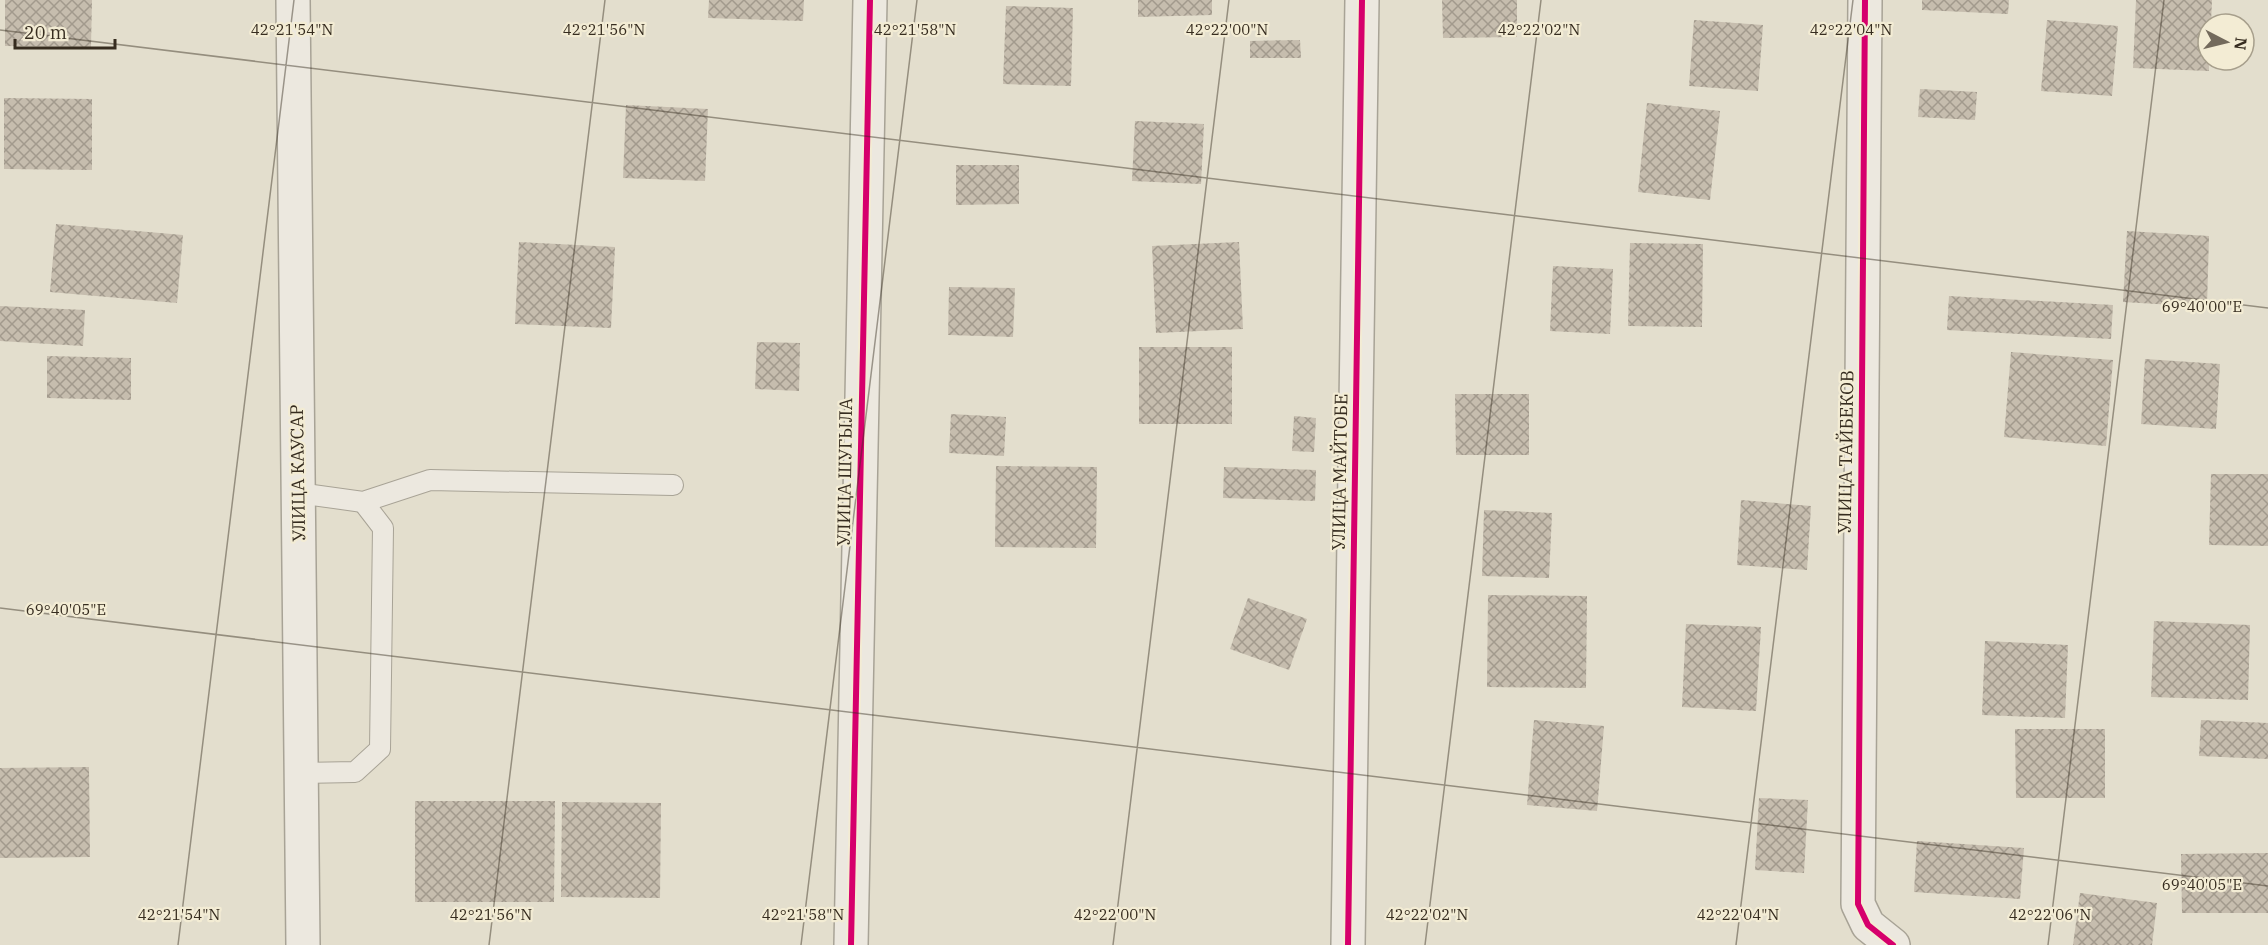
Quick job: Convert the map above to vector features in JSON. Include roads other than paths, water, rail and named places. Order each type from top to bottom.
[{"type":"street","name":"УЛИЦА КАУСАР","points":[[293,0],[303,945]]},
{"type":"street","name":"УЛИЦА ШУГЫЛА","points":[[851,945],[870,0]]},
{"type":"street","name":"УЛИЦА МАЙТОБЕ","points":[[1348,945],[1362,0]]},
{"type":"street","name":"УЛИЦА ТАЙБЕКОВ","points":[[1865,0],[1858,904],[1868,925],[1893,945]]},
{"type":"lane","points":[[298,494],[363,502],[430,480],[673,485]]},
{"type":"lane","points":[[301,774],[355,772],[380,749],[383,528],[363,502]]}]
